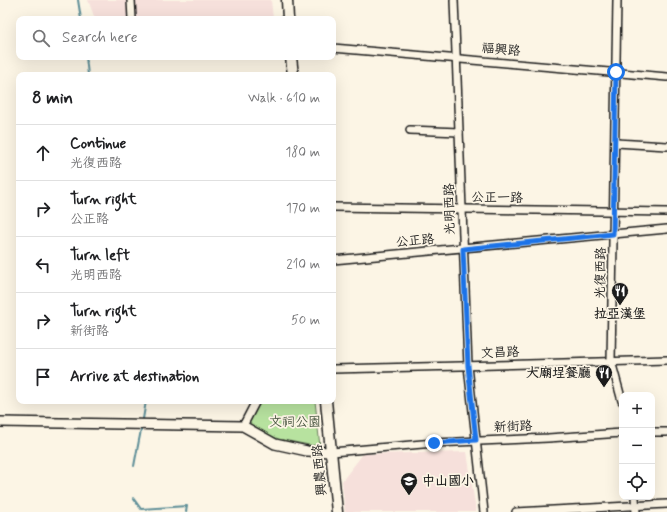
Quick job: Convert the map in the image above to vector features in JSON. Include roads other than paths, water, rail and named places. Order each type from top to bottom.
[{"type":"main road","points":[[287,0],[288,16]]},
{"type":"main road","points":[[291,60],[293,72]]},
{"type":"main road","name":"興農西路","points":[[326,404],[337,512]]},
{"type":"street","points":[[131,0],[132,16]]},
{"type":"street","name":"光明西路","points":[[454,0],[468,366],[484,512]]},
{"type":"street","name":"光復西路","points":[[617,0],[616,143],[611,361],[620,392]]},
{"type":"street","name":"福興路","points":[[336,48],[667,76]]},
{"type":"street","points":[[410,130],[459,132]]},
{"type":"street","points":[[616,143],[667,146]]},
{"type":"street","name":"公正一路","points":[[336,207],[614,211]]},
{"type":"street","points":[[614,211],[667,212]]},
{"type":"street","name":"公正路","points":[[336,260],[667,229]]},
{"type":"street","name":"文昌路","points":[[336,369],[667,360]]},
{"type":"street","points":[[243,426],[254,404]]},
{"type":"street","points":[[0,422],[243,426],[274,444],[307,451],[332,452]]},
{"type":"street","points":[[655,432],[667,432]]},
{"type":"street","name":"新街路","points":[[332,452],[476,440],[548,438],[619,433]]},
{"type":"street","points":[[516,512],[635,509],[667,504]]},
{"type":"waterway","points":[[78,0],[81,16]]},
{"type":"waterway","points":[[86,60],[88,72]]},
{"type":"waterway","points":[[143,419],[146,404]]},
{"type":"waterway","points":[[134,466],[141,430]]},
{"type":"waterway","points":[[133,498],[141,509],[187,506],[186,512]]},
{"type":"place","name":"拉亞漢堡","points":[[620,306]]},
{"type":"place","name":"大廟埕餐廳","points":[[604,388]]},
{"type":"place","name":"中山國小","points":[[409,496]]},
{"type":"park label","name":"文祠公園","points":[[295,422]]}]
